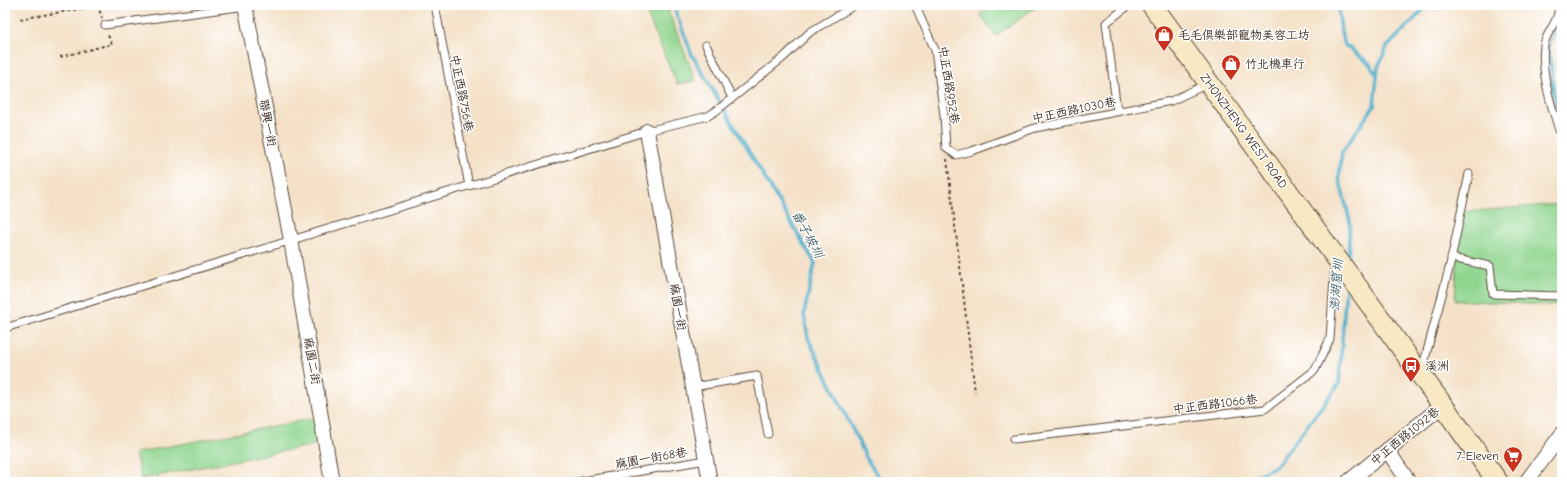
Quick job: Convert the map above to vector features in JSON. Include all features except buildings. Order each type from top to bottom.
[{"type":"main road","name":"ZHONZHENG WEST ROAD","points":[[1152,5],[1421,374]]},
{"type":"main road","points":[[1421,374],[1498,482]]},
{"type":"street","name":"聯興一街","points":[[246,5],[291,240]]},
{"type":"street","name":"麻園一街","points":[[647,131],[710,482]]},
{"type":"street","name":"麻園二街","points":[[291,240],[332,482]]},
{"type":"street","name":"中正西路1092巷","points":[[1348,482],[1442,405]]},
{"type":"street","points":[[1526,482],[1562,434]]},
{"type":"street","points":[[1387,450],[1409,482]]},
{"type":"lane","points":[[104,25],[246,5]]},
{"type":"lane","name":"中正西路756巷","points":[[435,5],[469,186]]},
{"type":"lane","points":[[5,328],[647,131],[708,116],[784,58],[810,32],[855,5]]},
{"type":"lane","name":"中正西路952巷","points":[[915,5],[934,50],[944,115],[946,148]]},
{"type":"lane","points":[[1117,112],[1106,23],[1129,5]]},
{"type":"lane","points":[[1558,5],[1557,17],[1544,43],[1543,58],[1550,104],[1562,139]]},
{"type":"lane","points":[[706,45],[732,98]]},
{"type":"lane","name":"中正西路1030巷","points":[[946,148],[956,155],[972,151],[1035,128],[1171,101],[1209,84]]},
{"type":"lane","points":[[1421,374],[1451,258],[1469,174]]},
{"type":"lane","name":"中正西路1066巷","points":[[1014,439],[1265,409],[1315,370],[1330,339],[1336,257]]},
{"type":"lane","points":[[1451,258],[1490,266],[1493,294],[1562,296]]},
{"type":"lane","points":[[693,387],[757,376],[768,434]]},
{"type":"lane","name":"麻園一街68巷","points":[[577,482],[706,460]]},
{"type":"path","points":[[20,20],[98,6],[112,44],[60,57]]},
{"type":"path","points":[[946,148],[976,392]]},
{"type":"green space","points":[[643,5],[666,5],[696,81],[677,84]]},
{"type":"green space","points":[[993,5],[1039,5],[995,36],[980,14]]},
{"type":"green space","points":[[1562,204],[1562,306],[1455,300],[1460,212]]},
{"type":"green space","points":[[315,418],[320,444],[141,479],[135,453]]},
{"type":"waterway","name":"番子坡圳","points":[[673,5],[692,55],[815,263],[804,314],[808,338],[868,461],[882,482]]},
{"type":"waterway","points":[[1338,5],[1341,32],[1345,45],[1369,63],[1377,75]]},
{"type":"waterway","name":"澎湖窟圳","points":[[1348,261],[1350,221],[1339,178],[1342,152],[1374,106],[1378,67],[1387,47],[1428,5]]},
{"type":"waterway","points":[[1557,24],[1549,46],[1554,97],[1562,123]]},
{"type":"waterway","name":"澎湖窟圳","points":[[1168,482],[1253,477],[1276,466],[1339,384],[1346,285]]},
{"type":"place","name":"毛毛俱樂部寵物美容工坊","points":[[1164,52]]},
{"type":"place","name":"竹北機車行","points":[[1231,81]]},
{"type":"place","name":"溪洲","points":[[1411,383]]},
{"type":"place","name":"7-Eleven","points":[[1513,473]]}]
